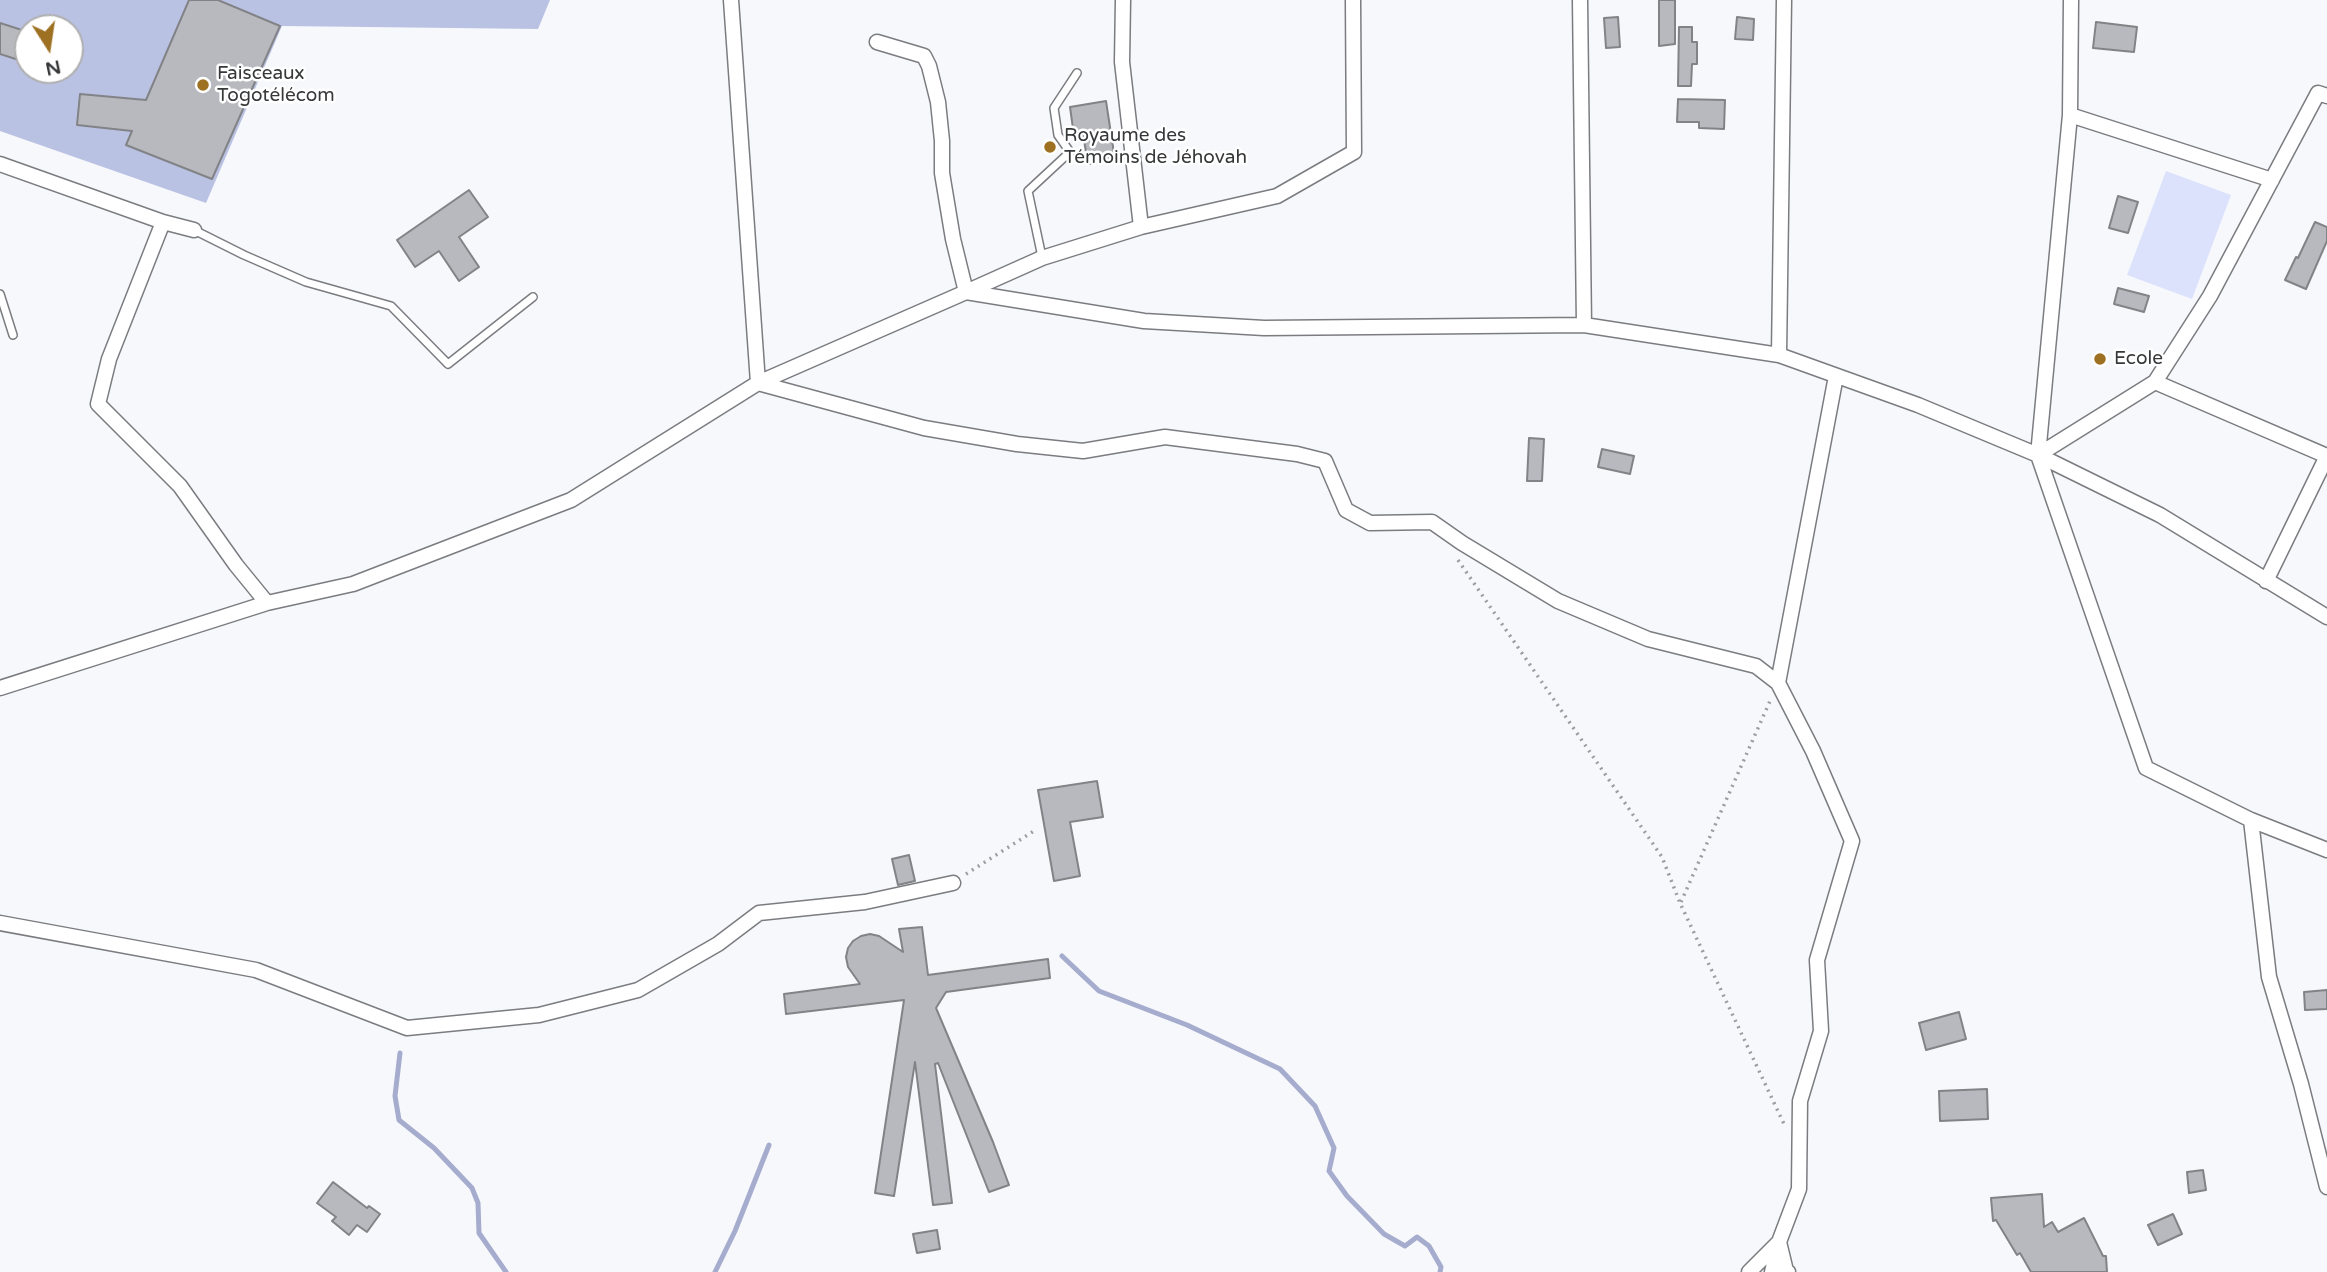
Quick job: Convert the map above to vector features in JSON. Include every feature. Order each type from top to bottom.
[{"type":"street","points":[[731,0],[758,383]]},
{"type":"street","points":[[1123,0],[1122,62],[1141,227]]},
{"type":"street","points":[[0,688],[267,603],[353,584],[571,500],[758,383],[1042,258],[1141,227],[1277,196],[1354,152],[1353,0]]},
{"type":"street","points":[[1580,0],[1584,325]]},
{"type":"street","points":[[1779,355],[1784,0]]},
{"type":"street","points":[[2071,0],[2070,115],[2038,455],[2146,768],[2251,820],[2327,850]]},
{"type":"street","points":[[877,42],[924,56],[929,66],[939,102],[942,173],[965,292]]},
{"type":"street","points":[[2038,455],[2155,382],[2210,296],[2318,93],[2327,96]]},
{"type":"street","points":[[2070,115],[2272,180]]},
{"type":"street","points":[[0,164],[163,222],[194,230]]},
{"type":"street","points":[[163,222],[108,359],[98,404],[180,486],[236,565],[267,603]]},
{"type":"street","points":[[965,292],[1144,321],[1264,328],[1584,325],[1779,355],[1918,405],[2038,455],[2160,515],[2327,617]]},
{"type":"street","points":[[1778,683],[1836,376]]},
{"type":"street","points":[[2155,382],[2327,456],[2266,581]]},
{"type":"street","points":[[758,383],[923,428],[1017,444],[1083,451],[1165,437],[1325,460],[1346,510],[1370,523],[1432,522],[1558,601],[1648,639],[1756,666],[1778,683],[1813,751],[1852,841],[1817,960],[1821,1031],[1800,1101],[1799,1189],[1779,1242],[1772,1272]]},
{"type":"street","points":[[2251,820],[2269,977],[2301,1084],[2327,1187]]},
{"type":"street","points":[[0,923],[256,970],[407,1028],[539,1015],[638,990],[718,944],[759,913],[865,902],[953,883]]},
{"type":"street","points":[[1749,1272],[1779,1242]]},
{"type":"street","points":[[1779,1242],[1788,1272]]},
{"type":"lane","points":[[1042,258],[1028,191],[1070,152],[1058,135],[1054,108],[1077,73]]},
{"type":"lane","points":[[194,230],[306,282],[391,306],[448,364],[533,298]]},
{"type":"lane","points":[[0,294],[13,335]]},
{"type":"path","points":[[1455,555],[1662,857],[1680,903],[1799,1157]]},
{"type":"path","points":[[1680,903],[1778,683]]},
{"type":"path","points":[[953,883],[1034,831]]},
{"type":"shaded area","points":[[0,0],[550,0],[538,29],[282,26],[206,203],[0,131]]},
{"type":"shaded area","points":[[2166,171],[2231,195],[2192,299],[2127,275]]},
{"type":"building","name":"Faisceaux Togotélécom","points":[[189,0],[218,0],[280,26],[212,179],[126,145],[132,131],[77,125],[80,94],[146,100]]},
{"type":"building","points":[[1659,0],[1675,0],[1675,44],[1659,46]]},
{"type":"building","points":[[1618,17],[1620,47],[1606,48],[1604,18]]},
{"type":"building","points":[[1737,17],[1754,19],[1753,40],[1735,39]]},
{"type":"building","points":[[2096,22],[2137,27],[2134,52],[2093,48]]},
{"type":"building","points":[[0,23],[14,28],[14,58],[0,54]]},
{"type":"building","points":[[1679,27],[1692,27],[1692,42],[1697,42],[1697,64],[1692,64],[1691,86],[1678,86]]},
{"type":"building","points":[[1678,99],[1725,100],[1724,129],[1699,128],[1699,122],[1677,122]]},
{"type":"building","points":[[1106,101],[1115,160],[1088,164],[1083,134],[1074,136],[1070,107]]},
{"type":"building","points":[[469,190],[488,217],[459,237],[479,267],[459,281],[439,251],[415,267],[397,240]]},
{"type":"building","points":[[2118,196],[2138,202],[2128,233],[2109,228]]},
{"type":"building","points":[[2315,222],[2327,227],[2327,241],[2306,289],[2285,280]]},
{"type":"building","points":[[2118,288],[2149,296],[2144,312],[2114,304]]},
{"type":"building","points":[[1529,438],[1544,439],[1542,481],[1527,481]]},
{"type":"building","points":[[1602,449],[1634,456],[1630,474],[1598,467]]},
{"type":"building","points":[[1097,781],[1103,817],[1070,822],[1080,876],[1054,881],[1038,790]]},
{"type":"building","points":[[909,855],[915,881],[898,885],[892,859]]},
{"type":"building","points":[[922,927],[928,975],[1048,959],[1050,978],[946,992],[936,1008],[1009,1185],[989,1192],[938,1063],[935,1064],[952,1203],[933,1205],[915,1062],[894,1196],[875,1193],[904,1000],[786,1014],[784,994],[860,984],[848,967],[846,957],[853,941],[870,934],[879,936],[903,952],[899,929]]},
{"type":"building","points":[[2327,990],[2327,1009],[2305,1010],[2304,992]]},
{"type":"building","points":[[1959,1012],[1966,1039],[1926,1050],[1919,1023]]},
{"type":"building","points":[[1987,1089],[1988,1119],[1940,1121],[1939,1091]]},
{"type":"building","points":[[2203,1170],[2206,1190],[2189,1193],[2187,1172]]},
{"type":"building","points":[[333,1182],[367,1208],[369,1206],[380,1214],[367,1232],[357,1225],[349,1235],[332,1221],[336,1217],[317,1203]]},
{"type":"building","points":[[2042,1194],[2044,1227],[2052,1222],[2058,1232],[2084,1218],[2103,1256],[2106,1256],[2107,1272],[2031,1272],[2020,1253],[2017,1255],[1996,1220],[1993,1221],[1991,1198]]},
{"type":"building","points":[[2173,1214],[2182,1234],[2158,1245],[2148,1225]]},
{"type":"building","points":[[937,1230],[940,1249],[917,1253],[913,1234]]},
{"type":"waterway","points":[[1062,956],[1099,991],[1187,1025],[1280,1069],[1315,1106],[1334,1148],[1329,1171],[1347,1196],[1384,1234],[1405,1246],[1417,1237],[1429,1246],[1441,1267],[1440,1272]]},
{"type":"waterway","points":[[400,1053],[395,1096],[399,1120],[434,1148],[472,1188],[478,1203],[479,1233],[506,1272]]},
{"type":"waterway","points":[[715,1272],[735,1231],[769,1145]]},
{"type":"place","name":"Faisceaux Togotélécom","points":[[203,85]]},
{"type":"place","name":"Royaume des Témoins de Jéhovah","points":[[1050,147]]},
{"type":"place","name":"Ecole","points":[[2100,359]]}]
